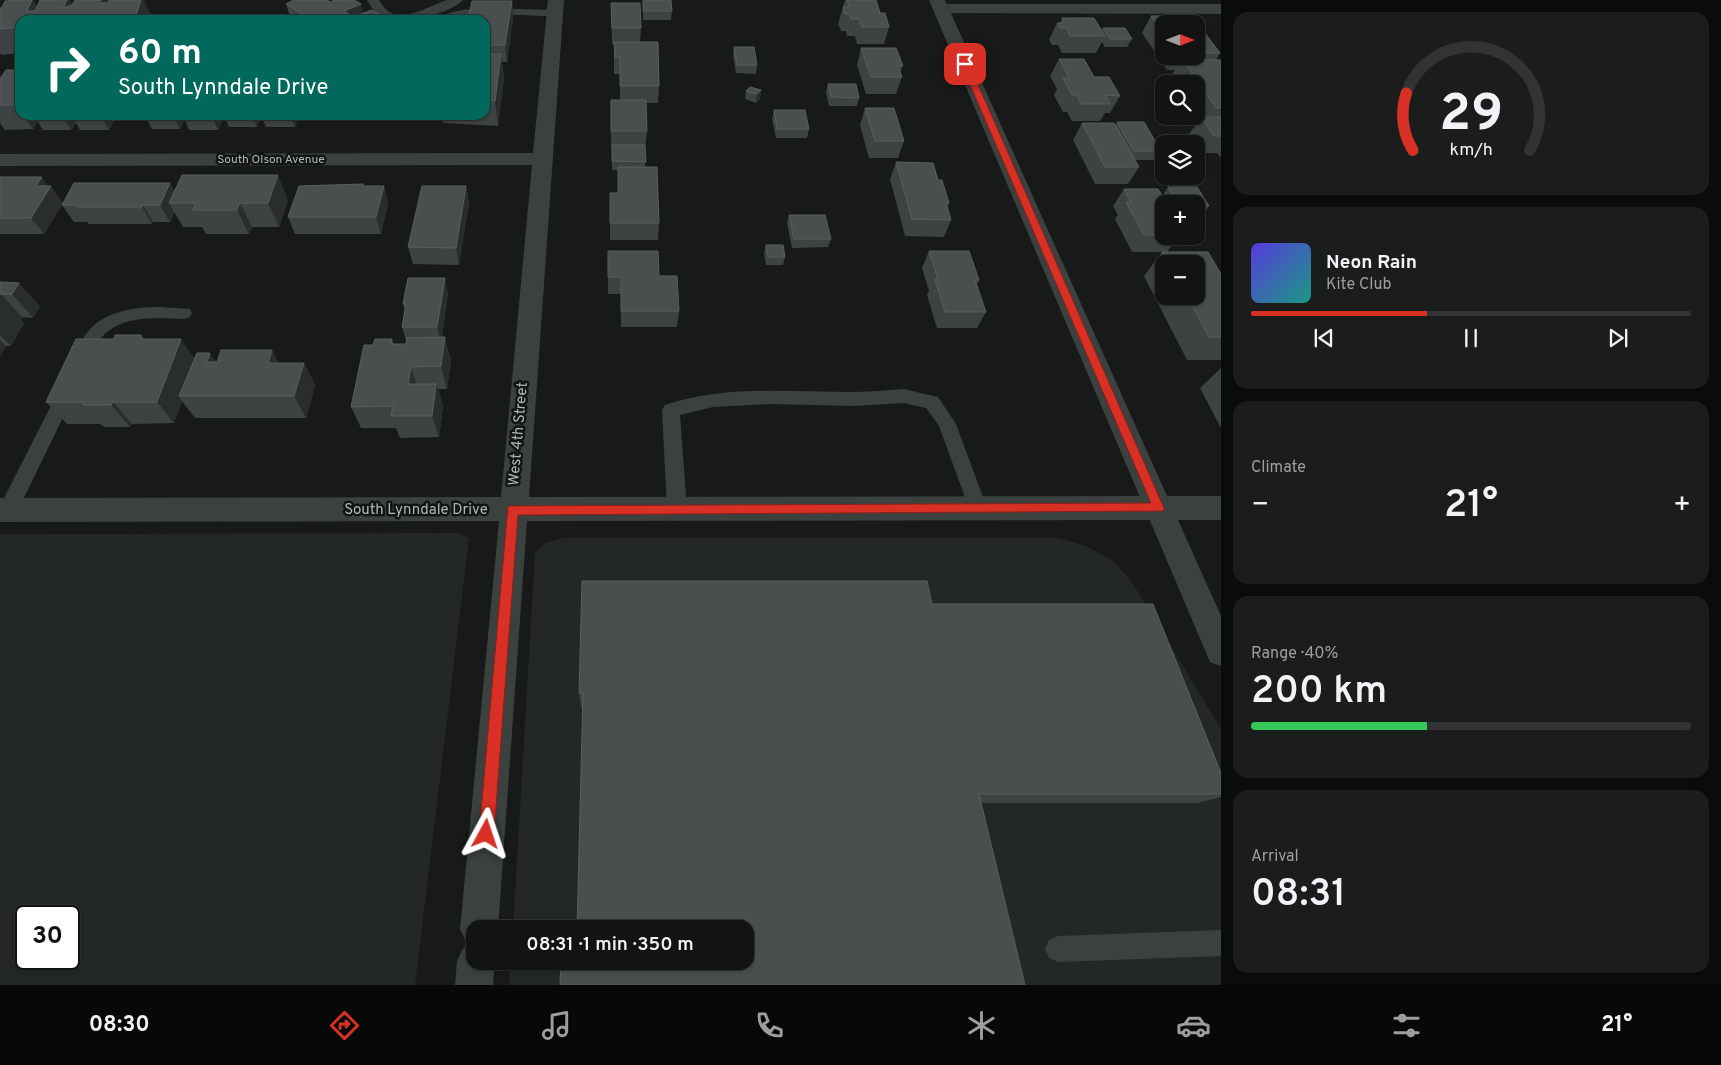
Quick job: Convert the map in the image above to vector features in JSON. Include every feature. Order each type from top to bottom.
[{"type":"street","points":[[1214,10],[939,5],[1221,651]]},
{"type":"street","name":"West 4th Street","points":[[480,920],[555,6]]},
{"type":"street","name":"South Olson Avenue","points":[[0,160],[543,159]]},
{"type":"street","name":"South Lynndale Drive","points":[[4,510],[1221,508]]},
{"type":"street","points":[[474,985],[475,970]]},
{"type":"lane","points":[[373,0],[382,13],[390,15]]},
{"type":"lane","points":[[421,15],[457,0]]},
{"type":"lane","points":[[457,15],[476,11],[555,6]]},
{"type":"lane","points":[[4,510],[93,337],[109,323],[131,313],[184,313]]},
{"type":"lane","points":[[677,509],[671,410],[713,400],[771,397],[853,399],[904,396],[932,402],[947,424],[978,508]]},
{"type":"lane","points":[[1058,949],[1221,943]]},
{"type":"shaded area","points":[[458,533],[469,538],[415,985],[0,985],[0,534]]},
{"type":"shaded area","points":[[562,538],[1059,538],[1086,546],[1114,561],[1135,587],[1221,729],[1221,985],[509,985],[510,970],[754,970],[754,920],[514,920],[535,553],[546,543]]},
{"type":"building","points":[[32,0],[27,11],[35,11],[40,0],[67,0],[63,8],[72,5],[75,0],[101,0],[99,3],[108,3],[109,0],[141,0],[136,15],[15,15],[15,28],[0,29],[0,12],[5,1]]},
{"type":"building","points":[[294,0],[327,0],[330,2],[335,0],[354,0],[361,4],[344,11],[351,15],[303,15],[286,4]]},
{"type":"building","points":[[643,0],[671,0],[672,11],[643,11]]},
{"type":"building","points":[[847,0],[876,0],[880,13],[885,13],[889,27],[862,27],[859,19],[851,19],[850,14],[845,14],[843,7],[849,7]]},
{"type":"building","points":[[472,1],[512,1],[505,45],[490,45],[490,15],[469,15]]},
{"type":"building","points":[[611,3],[640,3],[641,28],[612,28]]},
{"type":"building","points":[[371,10],[379,14],[377,15],[359,15]]},
{"type":"building","points":[[1062,18],[1094,18],[1105,36],[1070,36],[1066,28],[1060,28],[1057,23],[1065,23]]},
{"type":"building","points":[[1103,28],[1125,28],[1132,39],[1110,39]]},
{"type":"building","points":[[1205,33],[1220,53],[1205,53]]},
{"type":"building","points":[[614,42],[658,42],[659,86],[620,86],[620,57],[615,57]]},
{"type":"building","points":[[734,47],[754,47],[757,65],[737,65]]},
{"type":"building","points":[[861,48],[896,48],[903,66],[898,66],[902,77],[871,77]]},
{"type":"building","points":[[490,54],[501,54],[495,101],[490,100]]},
{"type":"building","points":[[1059,59],[1084,59],[1094,77],[1109,77],[1120,96],[1105,95],[1110,104],[1081,104],[1077,95],[1072,95],[1063,78],[1069,78]]},
{"type":"building","points":[[1205,60],[1221,60],[1221,108],[1216,108],[1205,92],[1205,75],[1193,75],[1186,65],[1205,65]]},
{"type":"building","points":[[6,70],[15,70],[15,105],[0,105],[0,79]]},
{"type":"building","points":[[828,84],[856,84],[859,98],[831,97]]},
{"type":"building","points":[[750,87],[761,90],[757,94],[746,91]]},
{"type":"building","points":[[611,100],[646,100],[647,131],[611,131]]},
{"type":"building","points":[[865,108],[894,108],[904,141],[875,141]]},
{"type":"building","points":[[774,110],[805,110],[809,129],[777,129]]},
{"type":"building","points":[[1205,117],[1221,117],[1221,136],[1214,136],[1205,123]]},
{"type":"building","points":[[1117,122],[1144,122],[1155,141],[1155,151],[1134,151]]},
{"type":"building","points":[[1082,123],[1114,123],[1139,167],[1105,167]]},
{"type":"building","points":[[612,145],[645,145],[646,162],[612,161]]},
{"type":"building","points":[[896,162],[933,163],[938,180],[942,180],[949,203],[946,203],[951,220],[912,219]]},
{"type":"building","points":[[618,167],[657,167],[659,223],[610,223],[610,193],[618,193]]},
{"type":"building","points":[[182,175],[278,175],[268,203],[240,203],[237,210],[193,210],[196,203],[169,203]]},
{"type":"building","points":[[0,177],[42,177],[36,186],[51,186],[31,218],[0,218]]},
{"type":"building","points":[[74,183],[170,183],[160,205],[143,205],[142,207],[77,207],[79,205],[62,205]]},
{"type":"building","points":[[363,184],[363,186],[384,186],[376,217],[288,217],[299,186]]},
{"type":"building","points":[[422,186],[466,186],[456,248],[408,247]]},
{"type":"building","points":[[1168,187],[1197,187],[1202,195],[1173,195]]},
{"type":"building","points":[[1124,189],[1158,189],[1162,195],[1155,195],[1155,235],[1144,235],[1126,202],[1131,202]]},
{"type":"building","points":[[789,215],[825,215],[831,239],[794,239]]},
{"type":"building","points":[[766,245],[783,245],[785,257],[768,257]]},
{"type":"building","points":[[608,251],[658,251],[659,276],[677,276],[679,311],[621,311],[621,277],[608,277]]},
{"type":"building","points":[[929,251],[969,251],[979,280],[975,280],[986,312],[945,312],[935,279],[938,279]]},
{"type":"building","points":[[1162,252],[1208,252],[1221,274],[1221,337],[1209,337],[1192,305],[1205,305],[1205,255],[1164,255]]},
{"type":"building","points":[[408,278],[445,278],[437,327],[402,327],[406,304],[403,304]]},
{"type":"building","points":[[0,282],[19,283],[12,294],[0,295]]},
{"type":"building","points":[[115,335],[141,335],[140,339],[181,339],[157,402],[113,402],[111,405],[83,405],[85,402],[46,402],[76,339],[114,339]]},
{"type":"building","points":[[445,337],[441,366],[411,367],[408,384],[436,384],[432,416],[391,416],[393,406],[351,407],[364,345],[373,345],[375,339],[392,339],[391,344],[406,344],[407,338]]},
{"type":"building","points":[[221,350],[272,350],[268,363],[304,363],[294,396],[179,396],[197,353],[210,353],[207,362],[217,362]]},
{"type":"building","points":[[582,581],[927,581],[932,604],[1153,604],[1221,773],[1221,794],[979,794],[1025,985],[560,985],[561,970],[754,970],[754,920],[577,920],[583,693],[579,693]]},
{"type":"route","points":[[486,834],[512,510],[1159,508],[965,64]]}]
